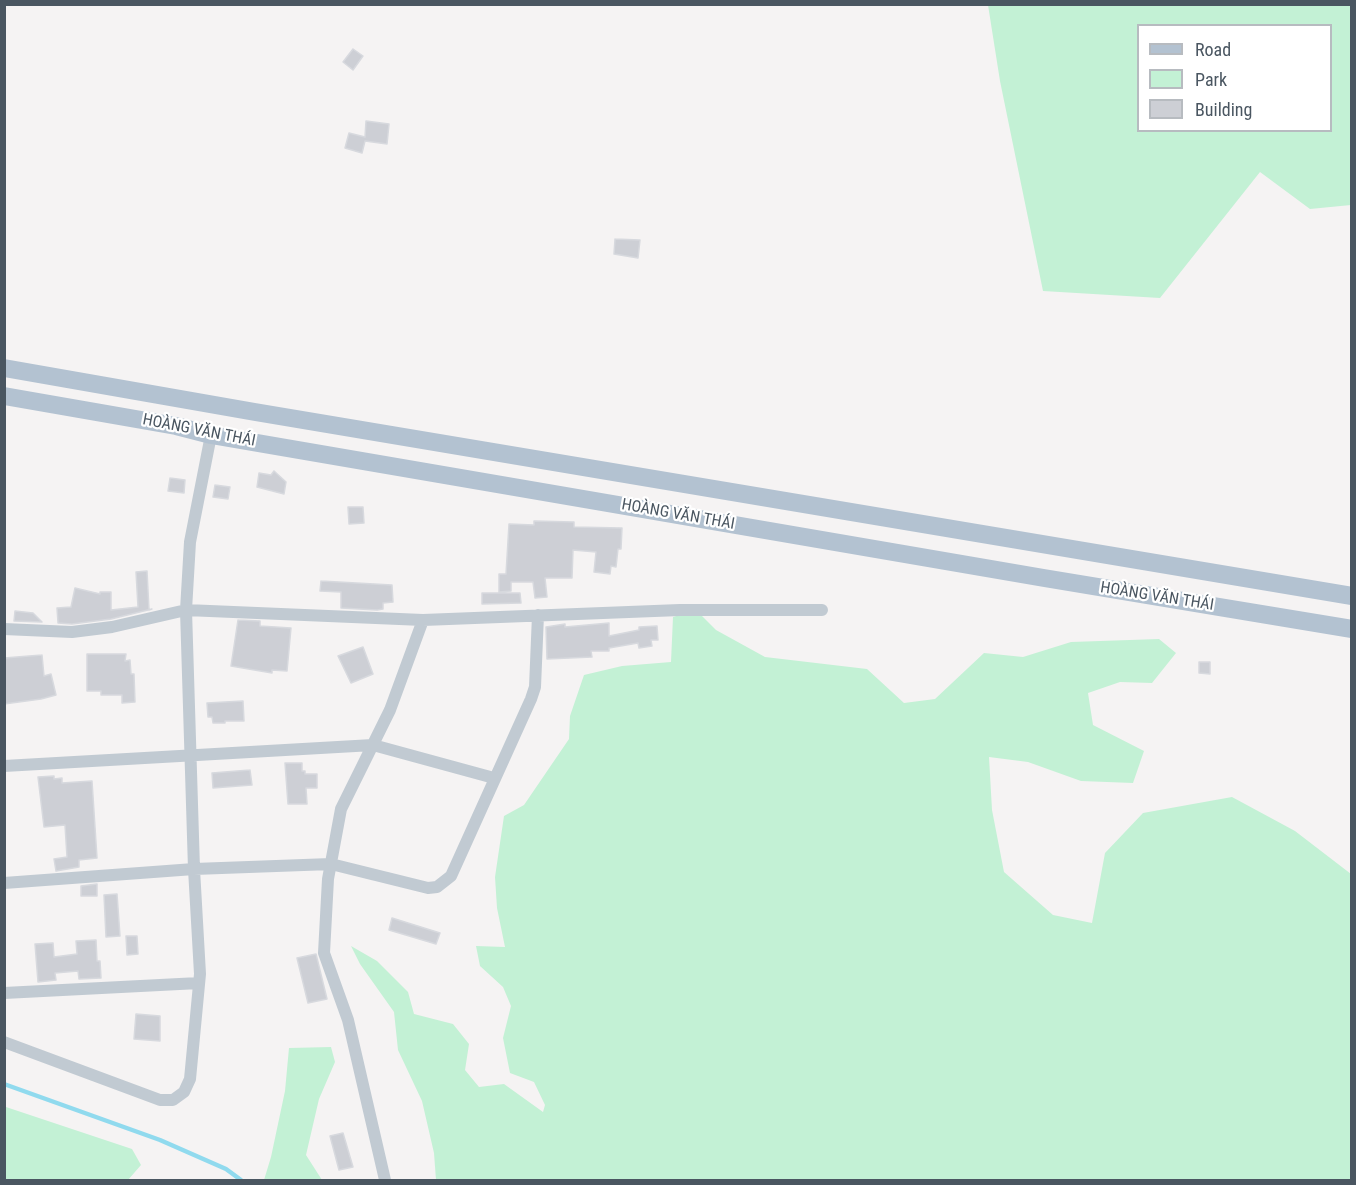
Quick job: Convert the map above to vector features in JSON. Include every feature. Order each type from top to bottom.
[{"type":"main road","name":"HOÀNG VĂN THÁI","points":[[4,368],[1352,596]]},
{"type":"main road","name":"HOÀNG VĂN THÁI","points":[[4,396],[176,426],[212,435],[1032,576],[1352,628]]},
{"type":"main road","points":[[212,435],[216,405]]},
{"type":"street","points":[[4,1042],[160,1100],[173,1100],[183,1092],[190,1079],[199,983],[186,610],[190,542],[212,435]]},
{"type":"street","points":[[4,628],[72,632],[112,627],[186,610],[423,620],[680,610],[822,610]]},
{"type":"street","points":[[4,883],[194,869],[331,864],[428,888],[437,887],[451,876],[531,699],[535,687],[538,615]]},
{"type":"street","points":[[385,1180],[348,1020],[324,953],[328,879],[341,809],[390,710],[423,620]]},
{"type":"street","points":[[4,766],[373,745],[494,778]]},
{"type":"street","points":[[4,993],[199,983]]},
{"type":"green space","points":[[988,5],[1351,5],[1351,205],[1310,209],[1260,172],[1160,298],[1043,291],[1000,81]]},
{"type":"green space","points":[[696,610],[716,630],[765,657],[867,669],[904,703],[935,699],[984,653],[1023,657],[1071,642],[1159,639],[1176,653],[1152,683],[1120,682],[1088,693],[1093,725],[1144,751],[1133,783],[1081,781],[1028,762],[989,757],[992,810],[1004,872],[1053,915],[1092,923],[1105,853],[1143,813],[1232,797],[1295,831],[1351,874],[1351,1180],[436,1180],[434,1153],[422,1101],[398,1050],[394,1012],[360,964],[351,946],[377,961],[408,992],[414,1014],[453,1024],[469,1044],[465,1070],[479,1087],[504,1084],[543,1112],[545,1105],[534,1082],[510,1073],[503,1038],[511,1006],[503,987],[480,966],[476,946],[505,947],[497,908],[495,877],[504,816],[524,805],[569,739],[570,716],[584,675],[622,666],[671,662],[673,617]]},
{"type":"green space","points":[[331,1047],[335,1062],[319,1099],[306,1155],[322,1180],[264,1180],[285,1091],[289,1048]]},
{"type":"green space","points":[[6,1107],[132,1149],[141,1165],[128,1180],[5,1180]]},
{"type":"building","points":[[353,49],[363,56],[353,70],[343,62]]},
{"type":"building","points":[[366,121],[389,124],[387,144],[365,141],[362,153],[345,148],[349,133],[365,137]]},
{"type":"building","points":[[615,239],[640,240],[638,258],[614,254]]},
{"type":"building","points":[[274,471],[286,482],[284,494],[257,487],[259,473],[271,475]]},
{"type":"building","points":[[170,478],[185,480],[184,493],[168,491]]},
{"type":"building","points":[[215,485],[230,487],[228,499],[213,497]]},
{"type":"building","points":[[348,507],[363,507],[364,523],[349,524]]},
{"type":"building","points":[[534,521],[574,522],[574,527],[622,528],[621,549],[618,549],[616,567],[611,566],[610,574],[594,572],[596,552],[573,550],[572,578],[545,578],[547,597],[535,598],[533,582],[511,582],[511,591],[499,592],[499,574],[506,574],[509,524],[534,525]]},
{"type":"building","points":[[147,571],[149,610],[111,619],[72,624],[58,623],[57,608],[71,607],[75,588],[100,594],[100,592],[111,592],[111,610],[138,607],[136,572]]},
{"type":"building","points":[[321,581],[392,585],[393,602],[383,603],[383,609],[377,610],[341,608],[341,592],[320,591]]},
{"type":"building","points":[[482,593],[520,593],[521,603],[482,604]]},
{"type":"building","points":[[15,611],[33,613],[42,622],[14,621]]},
{"type":"building","points":[[238,620],[260,621],[260,626],[291,628],[287,671],[272,670],[272,673],[231,666]]},
{"type":"building","points":[[609,623],[609,636],[639,630],[639,627],[657,626],[658,640],[651,640],[652,646],[639,648],[638,643],[609,648],[609,651],[591,651],[592,657],[547,659],[546,627]]},
{"type":"building","points":[[363,647],[373,674],[351,683],[338,656]]},
{"type":"building","points":[[87,654],[126,654],[125,661],[130,660],[131,674],[134,674],[135,702],[122,703],[122,695],[101,695],[101,691],[87,691]]},
{"type":"building","points":[[42,655],[44,676],[51,674],[56,695],[4,704],[4,658]]},
{"type":"building","points":[[1199,662],[1210,662],[1210,674],[1199,673]]},
{"type":"building","points":[[243,701],[244,721],[213,723],[212,717],[208,717],[207,703]]},
{"type":"building","points":[[285,763],[302,763],[302,771],[305,771],[305,774],[317,774],[317,788],[306,788],[307,804],[288,804]]},
{"type":"building","points":[[250,770],[252,785],[213,788],[212,773]]},
{"type":"building","points":[[54,776],[54,779],[62,778],[62,783],[92,781],[97,858],[79,860],[79,867],[56,871],[54,859],[67,857],[65,825],[44,827],[38,777]]},
{"type":"building","points":[[97,884],[97,896],[81,896],[81,886]]},
{"type":"building","points":[[117,894],[120,936],[106,937],[104,895]]},
{"type":"building","points":[[392,918],[440,933],[436,944],[389,930]]},
{"type":"building","points":[[126,936],[137,936],[138,954],[127,955]]},
{"type":"building","points":[[96,940],[101,978],[79,979],[78,971],[55,973],[56,980],[38,982],[35,944],[53,943],[54,957],[77,954],[76,941]]},
{"type":"building","points":[[316,954],[327,999],[308,1003],[297,958]]},
{"type":"building","points":[[136,1014],[160,1016],[160,1041],[134,1039]]},
{"type":"building","points":[[343,1133],[353,1167],[339,1170],[330,1136]]},
{"type":"waterway","points":[[4,1084],[160,1140],[226,1169],[241,1180]]}]
